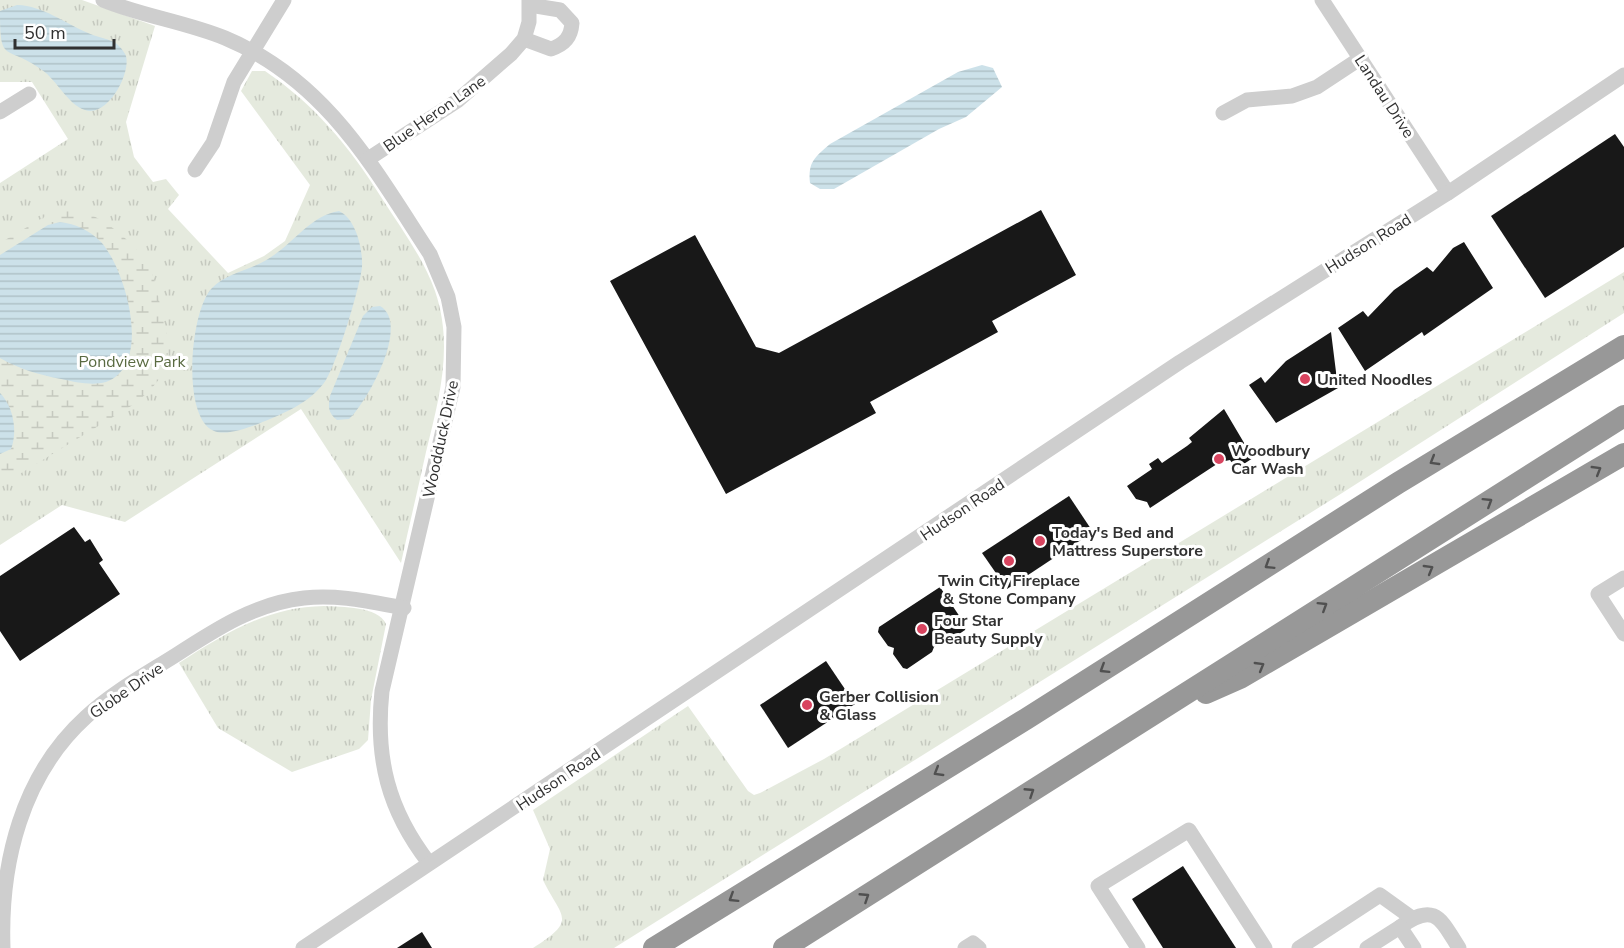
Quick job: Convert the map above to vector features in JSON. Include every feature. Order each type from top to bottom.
[{"type":"highway","points":[[1484,431],[1624,333]]},
{"type":"highway","points":[[654,948],[1624,346]]},
{"type":"highway","points":[[784,948],[1624,416]]},
{"type":"highway","points":[[1131,727],[1240,678],[1624,454]]},
{"type":"street","name":"Woodduck Drive","points":[[103,0],[203,30],[251,51],[270,62],[315,96],[353,138],[368,159],[430,254],[448,297],[454,327],[453,387],[404,608],[382,691],[379,725],[381,757],[389,790],[414,844],[429,863]]},
{"type":"street","points":[[195,170],[213,142],[227,98],[251,51],[284,0]]},
{"type":"street","name":"Landau Drive","points":[[1322,0],[1448,193]]},
{"type":"street","points":[[529,2],[560,10],[572,23],[568,39],[551,49],[524,39],[529,2]]},
{"type":"street","name":"Blue Heron Lane","points":[[368,159],[457,101],[524,39]]},
{"type":"street","points":[[1223,113],[1247,100],[1292,96],[1317,87],[1361,58]]},
{"type":"street","name":"Hudson Road","points":[[303,948],[1180,362],[1448,193],[1624,75]]},
{"type":"street","points":[[0,112],[28,94]]},
{"type":"street","points":[[1624,578],[1598,594],[1624,634]]},
{"type":"street","name":"Globe Drive","points":[[3,948],[3,879],[14,829],[28,796],[50,758],[85,718],[120,691],[183,650],[257,608],[304,598],[327,597],[404,608]]},
{"type":"street","points":[[1138,948],[1098,886],[1189,830],[1265,948]]},
{"type":"street","points":[[1299,948],[1380,896],[1413,918]]},
{"type":"street","points":[[1367,948],[1413,918],[1424,914],[1434,914],[1441,919],[1459,948]]},
{"type":"street","points":[[1400,927],[1414,948]]},
{"type":"street","points":[[965,948],[973,943],[979,948]]},
{"type":"green space","name":"Pondview Park","points":[[0,0],[82,0],[155,26],[126,122],[134,157],[153,182],[166,179],[179,195],[168,209],[228,273],[264,256],[285,241],[310,185],[241,91],[252,71],[265,71],[300,98],[330,128],[369,178],[418,254],[430,278],[441,312],[443,332],[444,352],[440,392],[401,563],[301,409],[125,522],[62,505],[0,545],[0,183],[68,139],[32,82],[0,82]]},
{"type":"green space","points":[[68,207],[91,215],[115,229],[135,248],[150,269],[158,293],[167,337],[167,362],[157,383],[136,403],[0,486],[0,243],[56,210]]},
{"type":"green space","points":[[1624,272],[1624,313],[1339,495],[614,948],[533,948],[556,931],[562,918],[543,880],[550,849],[533,810],[688,706],[748,791],[754,795],[760,793],[824,759]]},
{"type":"green space","points":[[324,606],[349,607],[368,611],[382,618],[386,624],[371,700],[368,740],[359,749],[292,772],[218,728],[179,663],[231,632],[265,617],[284,611]]},
{"type":"water","points":[[17,5],[36,8],[119,46],[126,56],[127,64],[121,83],[109,101],[93,111],[85,110],[73,103],[42,70],[7,51],[1,40],[0,11]]},
{"type":"water","points":[[982,65],[993,68],[1002,87],[966,117],[939,129],[834,189],[820,189],[810,183],[813,161],[830,144],[958,72]]},
{"type":"water","points":[[339,211],[354,227],[361,252],[362,267],[347,325],[326,380],[304,401],[277,416],[236,431],[224,433],[214,431],[204,422],[197,406],[193,386],[194,339],[204,300],[218,283],[268,259],[319,218]]},
{"type":"water","points":[[60,222],[82,228],[101,242],[119,272],[126,293],[132,337],[129,357],[121,372],[106,382],[84,383],[53,377],[22,368],[0,358],[0,255],[48,225]]},
{"type":"water","points":[[380,306],[388,315],[391,329],[383,363],[357,410],[349,419],[337,420],[329,410],[330,396],[363,316],[372,307]]},
{"type":"water","points":[[0,393],[11,412],[14,434],[11,449],[0,454]]},
{"type":"building","points":[[1615,134],[1624,147],[1624,247],[1545,298],[1491,216]]},
{"type":"building","points":[[1041,210],[1076,275],[992,321],[998,332],[870,402],[876,413],[726,494],[610,281],[695,235],[756,347],[779,353]]},
{"type":"building","points":[[1464,242],[1493,288],[1424,336],[1422,332],[1365,371],[1338,328],[1363,311],[1368,317],[1394,290],[1427,267],[1433,272],[1453,248]]},
{"type":"building","points":[[1331,332],[1338,388],[1276,423],[1249,385],[1261,377],[1265,383],[1286,361]]},
{"type":"building","name":"Woodbury Car Wash","points":[[1224,409],[1253,458],[1236,469],[1230,460],[1220,462],[1150,508],[1147,502],[1136,499],[1127,486],[1152,469],[1149,464],[1158,458],[1162,463],[1187,446],[1192,442],[1189,438]]},
{"type":"building","points":[[1069,496],[1093,532],[1007,589],[982,553]]},
{"type":"building","points":[[74,527],[85,542],[90,539],[103,560],[99,563],[120,594],[20,661],[0,631],[0,576]]},
{"type":"building","name":"Four Star Beauty Supply","points":[[940,587],[966,626],[965,630],[940,647],[934,647],[932,652],[907,669],[903,668],[893,654],[894,648],[888,646],[878,632],[879,627]]},
{"type":"building","name":"Gerber Collision & Glass","points":[[826,661],[855,704],[788,748],[760,705]]},
{"type":"building","points":[[1183,866],[1236,948],[1163,948],[1132,899]]},
{"type":"building","points":[[422,932],[432,948],[397,948]]},
{"type":"place","name":"United Noodles","points":[[1305,379]]},
{"type":"place","name":"Woodbury Car Wash","points":[[1219,459]]},
{"type":"place","name":"Today's Bed and Mattress Superstore","points":[[1040,541]]},
{"type":"place","name":"Twin City Fireplace & Stone Company","points":[[1009,561]]},
{"type":"place","name":"Four Star Beauty Supply","points":[[922,629]]},
{"type":"place","name":"Gerber Collision & Glass","points":[[807,705]]}]
